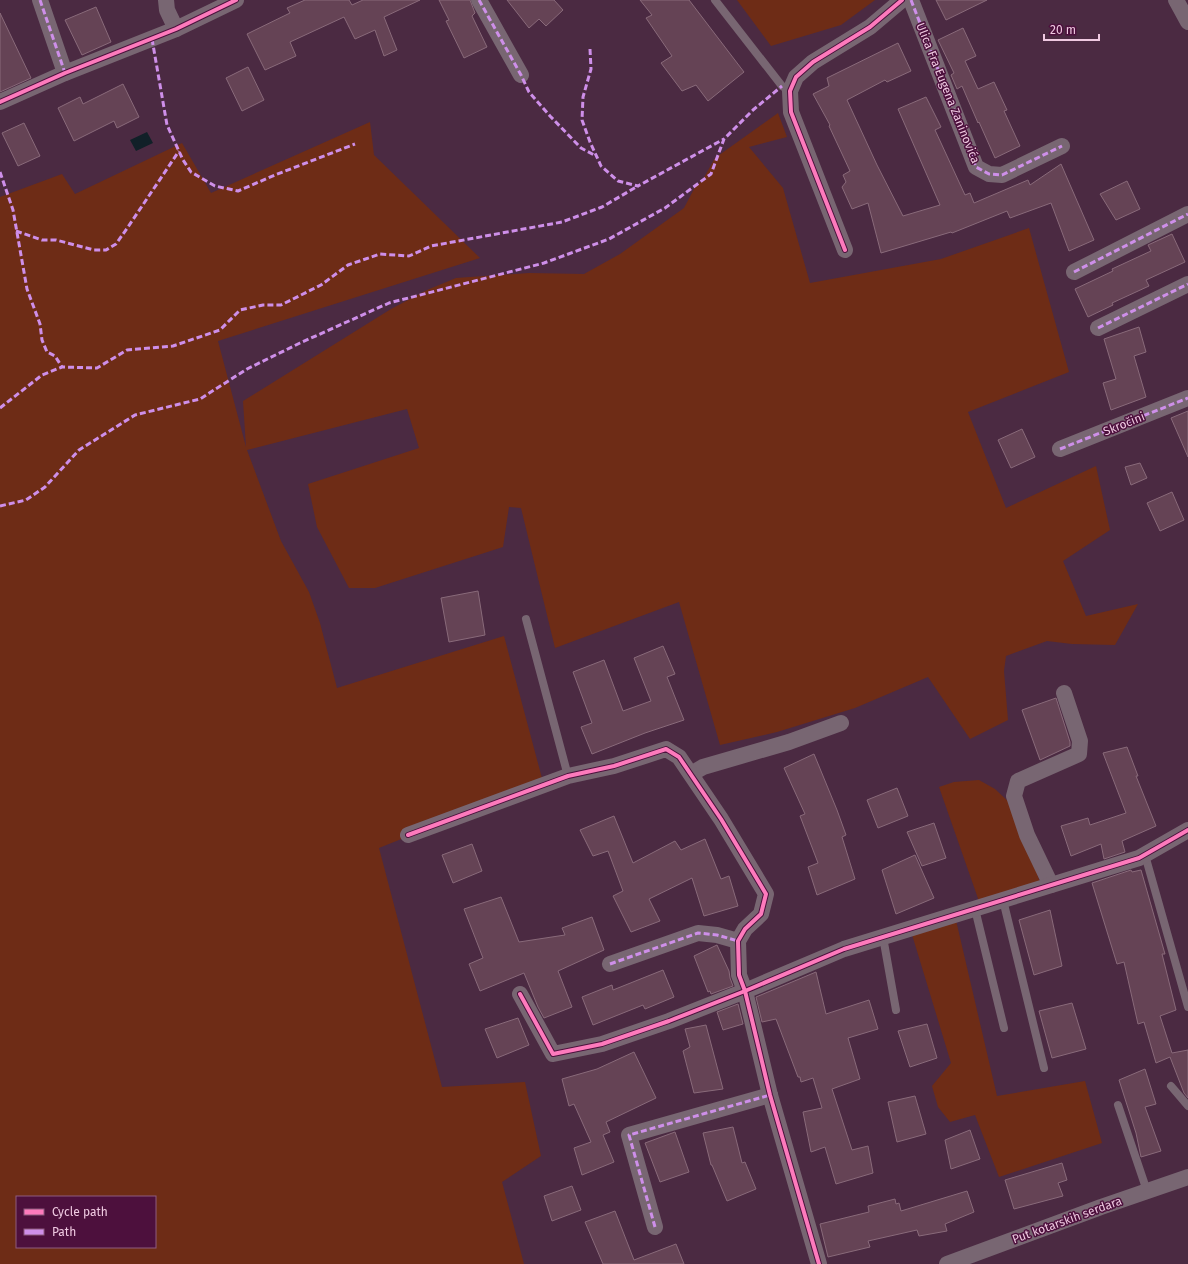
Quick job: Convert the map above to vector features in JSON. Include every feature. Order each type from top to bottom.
[{"type":"street","points":[[40,0],[65,73]]},
{"type":"street","points":[[166,0],[167,10],[176,29]]},
{"type":"street","points":[[0,102],[65,73],[176,29],[236,0]]},
{"type":"street","points":[[479,0],[521,75]]},
{"type":"street","points":[[846,250],[791,112],[790,91],[796,77],[814,62],[870,27],[902,0]]},
{"type":"street","name":"Ulica Fra Eugena Zaninovića","points":[[911,0],[976,167],[989,174],[1002,175],[1062,146]]},
{"type":"street","points":[[1176,0],[1188,22]]},
{"type":"street","points":[[1074,272],[1188,214]]},
{"type":"street","points":[[1098,328],[1188,284]]},
{"type":"street","name":"Skročini","points":[[1060,449],[1188,398]]},
{"type":"street","points":[[1051,885],[1027,835],[1014,796],[1018,780],[1079,754],[1080,741],[1064,693]]},
{"type":"street","points":[[691,774],[703,767],[790,742],[841,723]]},
{"type":"street","points":[[408,835],[568,776],[614,766],[666,749],[679,757],[721,819],[766,894],[761,914],[746,929],[738,942],[739,975],[745,991],[770,1095],[819,1264]]},
{"type":"street","points":[[520,994],[553,1054],[602,1044],[669,1021],[844,949],[1139,858],[1188,830]]},
{"type":"street","points":[[610,964],[698,932],[717,935],[738,942]]},
{"type":"street","points":[[655,1227],[629,1135],[770,1095]]},
{"type":"street","name":"Put kotarskih serdara","points":[[947,1264],[1188,1177]]},
{"type":"lane","points":[[716,0],[782,86],[790,91]]},
{"type":"lane","points":[[526,620],[568,776]]},
{"type":"lane","points":[[1145,855],[1188,1007]]},
{"type":"lane","points":[[1003,900],[1044,1068]]},
{"type":"lane","points":[[975,909],[1004,1028]]},
{"type":"lane","points":[[883,937],[896,1010]]},
{"type":"lane","points":[[1172,1086],[1188,1106]]},
{"type":"lane","points":[[1118,1105],[1147,1191]]},
{"type":"shaded area","points":[[737,0],[875,0],[841,25],[771,46]]},
{"type":"shaded area","points":[[778,113],[787,137],[749,147],[783,188],[810,283],[941,259],[1029,228],[1069,372],[968,412],[1006,508],[1096,466],[1110,530],[1063,561],[1086,616],[1138,604],[1115,645],[1072,644],[1047,641],[1006,656],[1004,671],[1008,720],[970,739],[928,677],[855,708],[777,732],[720,745],[679,602],[555,648],[521,508],[509,507],[503,547],[375,588],[349,588],[317,527],[308,484],[419,448],[407,409],[247,450],[281,541],[309,592],[320,623],[337,688],[504,636],[543,782],[379,848],[442,1087],[525,1082],[541,1156],[502,1182],[524,1264],[0,1264],[0,197],[62,174],[75,194],[182,143],[211,193],[370,122],[374,155],[480,258],[218,341],[246,447],[243,401],[391,309],[427,290],[456,278],[529,273],[584,274],[620,254],[684,208],[695,187],[702,181],[715,158]]},
{"type":"shaded area","points":[[979,780],[995,789],[1014,807],[1042,888],[981,907],[939,787],[954,782]]},
{"type":"shaded area","points":[[955,916],[997,1096],[1085,1081],[1102,1143],[999,1177],[975,1115],[950,1122],[938,1107],[932,1086],[951,1063],[910,928]]},
{"type":"water","points":[[147,132],[153,143],[136,151],[130,140]]},
{"type":"building","points":[[305,0],[349,0],[352,5],[363,0],[420,0],[384,17],[397,50],[384,56],[375,30],[355,39],[344,17],[290,42],[296,56],[265,70],[247,34],[290,13],[287,8]]},
{"type":"building","points":[[439,0],[470,0],[475,13],[472,16],[487,47],[464,58],[446,21],[449,20]]},
{"type":"building","points":[[507,0],[554,0],[563,10],[546,26],[539,19],[529,28]]},
{"type":"building","points":[[640,0],[689,0],[744,72],[708,101],[696,85],[682,91],[661,63],[672,56],[646,18],[652,15]]},
{"type":"building","points":[[936,0],[987,0],[946,20]]},
{"type":"building","points":[[96,7],[111,42],[82,55],[65,20]]},
{"type":"building","points":[[0,13],[31,78],[0,92]]},
{"type":"building","points":[[963,28],[976,56],[965,61],[978,89],[994,82],[1007,110],[1004,111],[1020,146],[995,158],[962,86],[957,89],[951,75],[954,73],[938,40]]},
{"type":"building","points":[[898,43],[911,71],[887,82],[885,80],[847,100],[877,165],[903,216],[940,205],[898,109],[926,97],[941,127],[935,130],[965,195],[970,193],[974,203],[1028,180],[1030,185],[1061,164],[1094,240],[1069,251],[1051,203],[1010,218],[1007,211],[952,233],[951,232],[881,253],[868,203],[852,209],[842,187],[846,182],[843,175],[850,171],[829,126],[830,125],[813,94],[829,86],[827,78]]},
{"type":"building","points":[[248,67],[264,100],[242,111],[226,78]]},
{"type":"building","points":[[123,84],[139,117],[117,128],[114,121],[74,141],[58,108],[80,97],[83,104]]},
{"type":"building","points":[[24,123],[40,156],[18,166],[2,133]]},
{"type":"building","points":[[1127,181],[1140,209],[1116,220],[1100,194]]},
{"type":"building","points":[[1172,234],[1185,262],[1146,280],[1149,286],[1112,303],[1113,305],[1088,317],[1075,289],[1113,271],[1112,269],[1151,251],[1148,245]]},
{"type":"building","points":[[1139,327],[1146,352],[1134,356],[1146,397],[1111,410],[1103,383],[1116,379],[1104,339]]},
{"type":"building","points":[[1188,411],[1188,457],[1171,418]]},
{"type":"building","points":[[1022,429],[1035,457],[1011,468],[998,440]]},
{"type":"building","points":[[1140,463],[1147,478],[1131,485],[1125,467]]},
{"type":"building","points":[[1172,492],[1184,520],[1160,531],[1147,503]]},
{"type":"building","points":[[478,591],[485,635],[449,642],[441,598]]},
{"type":"building","points":[[663,646],[675,674],[667,677],[684,720],[645,733],[592,754],[581,727],[592,723],[573,672],[604,660],[623,711],[651,701],[634,658]]},
{"type":"building","points":[[1056,698],[1070,746],[1040,760],[1022,710]]},
{"type":"building","points":[[1127,747],[1138,776],[1136,776],[1156,826],[1122,841],[1125,852],[1104,859],[1101,844],[1071,856],[1061,826],[1088,818],[1090,825],[1126,813],[1103,753]]},
{"type":"building","points":[[814,754],[846,835],[842,837],[855,879],[817,895],[808,867],[818,863],[800,816],[805,814],[784,768]]},
{"type":"building","points":[[897,788],[908,816],[878,828],[867,800]]},
{"type":"building","points":[[614,816],[633,863],[675,841],[681,850],[705,839],[721,879],[729,876],[738,906],[704,916],[692,878],[649,899],[660,921],[631,932],[613,896],[623,891],[608,851],[593,856],[580,830]]},
{"type":"building","points":[[934,823],[946,858],[922,866],[907,832]]},
{"type":"building","points":[[472,844],[482,871],[453,883],[442,855]]},
{"type":"building","points":[[915,855],[934,898],[896,914],[882,870]]},
{"type":"building","points":[[1131,870],[1132,872],[1141,870],[1165,954],[1162,954],[1176,1010],[1160,1016],[1172,1053],[1188,1050],[1188,1098],[1184,1093],[1170,1057],[1156,1063],[1144,1022],[1138,1024],[1124,962],[1117,964],[1092,883]]},
{"type":"building","points":[[501,897],[519,942],[565,935],[562,928],[592,917],[604,950],[558,971],[572,1007],[544,1018],[524,973],[480,991],[469,964],[483,958],[464,909]]},
{"type":"building","points":[[1050,910],[1062,966],[1034,975],[1019,920]]},
{"type":"building","points":[[717,945],[729,971],[733,986],[711,994],[710,991],[708,992],[694,956]]},
{"type":"building","points":[[663,970],[674,997],[645,1009],[643,1005],[593,1025],[582,997],[612,985],[613,990]]},
{"type":"building","points":[[816,972],[826,1014],[869,1000],[878,1029],[848,1038],[860,1079],[832,1089],[852,1150],[868,1146],[873,1173],[836,1184],[825,1147],[811,1152],[803,1112],[822,1108],[813,1078],[801,1082],[776,1019],[762,1022],[756,997]]},
{"type":"building","points":[[1072,1003],[1086,1049],[1052,1058],[1039,1011]]},
{"type":"building","points":[[738,1004],[743,1024],[723,1030],[717,1012]]},
{"type":"building","points":[[518,1018],[529,1045],[497,1058],[485,1029]]},
{"type":"building","points":[[927,1024],[937,1058],[910,1067],[898,1031]]},
{"type":"building","points":[[706,1025],[723,1089],[694,1093],[683,1051],[690,1047],[685,1029]]},
{"type":"building","points":[[634,1052],[656,1098],[606,1122],[610,1132],[603,1135],[614,1162],[582,1175],[574,1148],[591,1142],[574,1104],[569,1106],[562,1079],[597,1069]]},
{"type":"building","points":[[1145,1069],[1156,1104],[1145,1107],[1161,1151],[1141,1157],[1136,1133],[1119,1080]]},
{"type":"building","points":[[915,1096],[926,1134],[897,1142],[888,1102]]},
{"type":"building","points":[[733,1127],[742,1163],[745,1162],[756,1189],[727,1201],[711,1165],[703,1133]]},
{"type":"building","points":[[970,1130],[980,1159],[951,1169],[945,1140]]},
{"type":"building","points":[[675,1132],[689,1172],[660,1182],[645,1143]]},
{"type":"building","points":[[1062,1163],[1067,1180],[1058,1183],[1063,1196],[1014,1209],[1005,1180]]},
{"type":"building","points":[[572,1186],[581,1210],[552,1221],[544,1196]]},
{"type":"building","points":[[967,1191],[974,1212],[945,1224],[947,1231],[919,1236],[917,1230],[868,1241],[870,1247],[828,1257],[820,1224],[869,1212],[868,1206],[895,1199],[896,1204],[899,1203],[901,1211]]},
{"type":"building","points":[[615,1211],[634,1260],[676,1244],[684,1264],[603,1264],[585,1222]]},
{"type":"marked path","points":[[40,0],[65,73]]},
{"type":"marked path","points":[[479,0],[529,92],[581,148],[596,156]]},
{"type":"marked path","points":[[911,0],[976,167],[989,174],[1002,175],[1062,146]]},
{"type":"marked path","points":[[152,39],[167,125],[183,160],[191,172],[215,186],[238,191],[355,144]]},
{"type":"marked path","points":[[590,49],[591,69],[583,97],[582,120],[601,166],[618,181],[638,186],[724,139]]},
{"type":"marked path","points":[[0,506],[26,500],[45,487],[79,450],[135,415],[200,399],[247,369],[300,343],[389,303],[544,263],[609,239],[665,208],[711,174],[724,139],[753,110],[782,86]]},
{"type":"marked path","points":[[16,231],[42,240],[56,240],[94,250],[106,250],[116,244],[179,151]]},
{"type":"marked path","points":[[0,172],[13,210],[27,289],[40,324],[42,340],[47,352],[55,356],[62,367]]},
{"type":"marked path","points":[[0,408],[42,375],[62,367],[97,368],[127,350],[173,346],[220,330],[240,310],[263,305],[281,305],[321,285],[348,265],[380,254],[409,256],[431,246],[562,222],[602,207],[638,186]]},
{"type":"marked path","points":[[1074,272],[1188,214]]},
{"type":"marked path","points":[[1098,328],[1188,284]]},
{"type":"marked path","points":[[1060,449],[1188,398]]},
{"type":"marked path","points":[[610,964],[698,933],[717,935],[738,941]]},
{"type":"marked path","points":[[655,1227],[629,1135],[770,1095]]},
{"type":"cycle path","points":[[0,102],[65,73],[176,29],[236,0]]},
{"type":"cycle path","points":[[845,250],[791,112],[790,91],[796,77],[813,62],[870,27],[902,0]]},
{"type":"cycle path","points":[[408,835],[568,776],[614,766],[666,749],[679,757],[721,819],[766,894],[761,914],[745,929],[738,941],[739,975],[745,991],[770,1095],[819,1264]]},
{"type":"cycle path","points":[[520,994],[553,1054],[602,1044],[669,1021],[844,949],[1139,858],[1188,830]]}]
